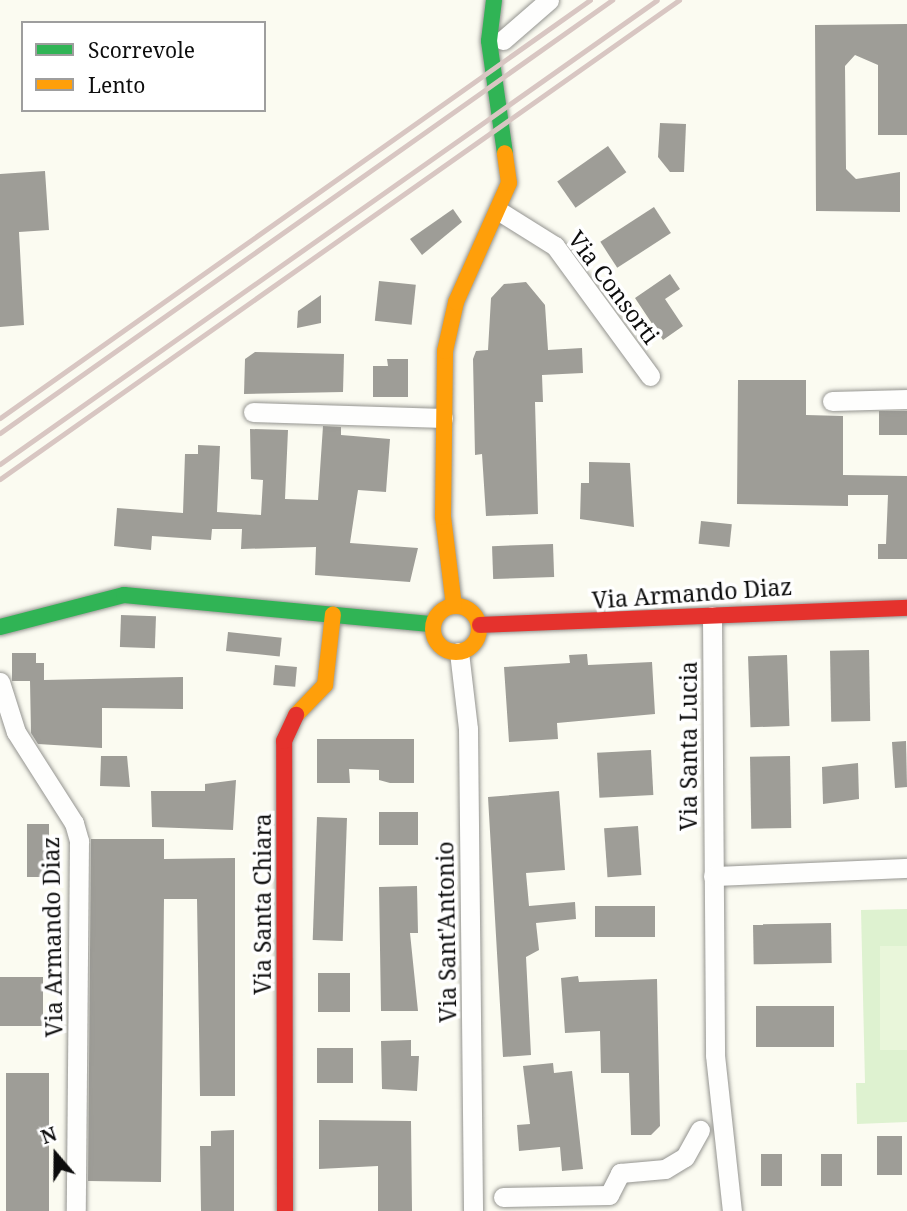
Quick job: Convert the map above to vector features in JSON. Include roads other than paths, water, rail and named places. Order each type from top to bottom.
[{"type":"street","points":[[454,606],[443,517],[443,418],[450,322],[509,183],[489,41],[494,0]]},
{"type":"street","points":[[503,40],[549,0]]},
{"type":"street","name":"Via Consorti","points":[[499,211],[555,246],[650,376]]},
{"type":"street","points":[[832,401],[907,399]]},
{"type":"street","points":[[253,412],[443,418]]},
{"type":"street","points":[[0,627],[124,594],[433,624],[454,606]]},
{"type":"street","points":[[433,624],[438,645],[459,652],[477,639],[480,625],[471,611],[454,606]]},
{"type":"street","name":"Via Armando Diaz","points":[[480,625],[907,608]]},
{"type":"street","name":"Via Santa Chiara","points":[[285,1211],[284,741],[289,722],[325,685],[333,614]]},
{"type":"street","name":"Via Santa Lucia","points":[[712,616],[715,1055],[724,1099],[732,1211]]},
{"type":"street","name":"Via Sant'Antonio","points":[[459,652],[468,729],[473,1211]]},
{"type":"street","name":"Via Armando Diaz","points":[[0,682],[16,732],[70,816],[79,841],[76,1211]]},
{"type":"street","points":[[713,876],[907,868]]},
{"type":"street","points":[[503,1196],[610,1195],[620,1173],[665,1169],[685,1157],[701,1130]]},
{"type":"railway","points":[[0,418],[590,0]]},
{"type":"railway","points":[[0,433],[612,0]]},
{"type":"railway","points":[[0,464],[657,0]]},
{"type":"railway","points":[[0,479],[679,0]]}]
